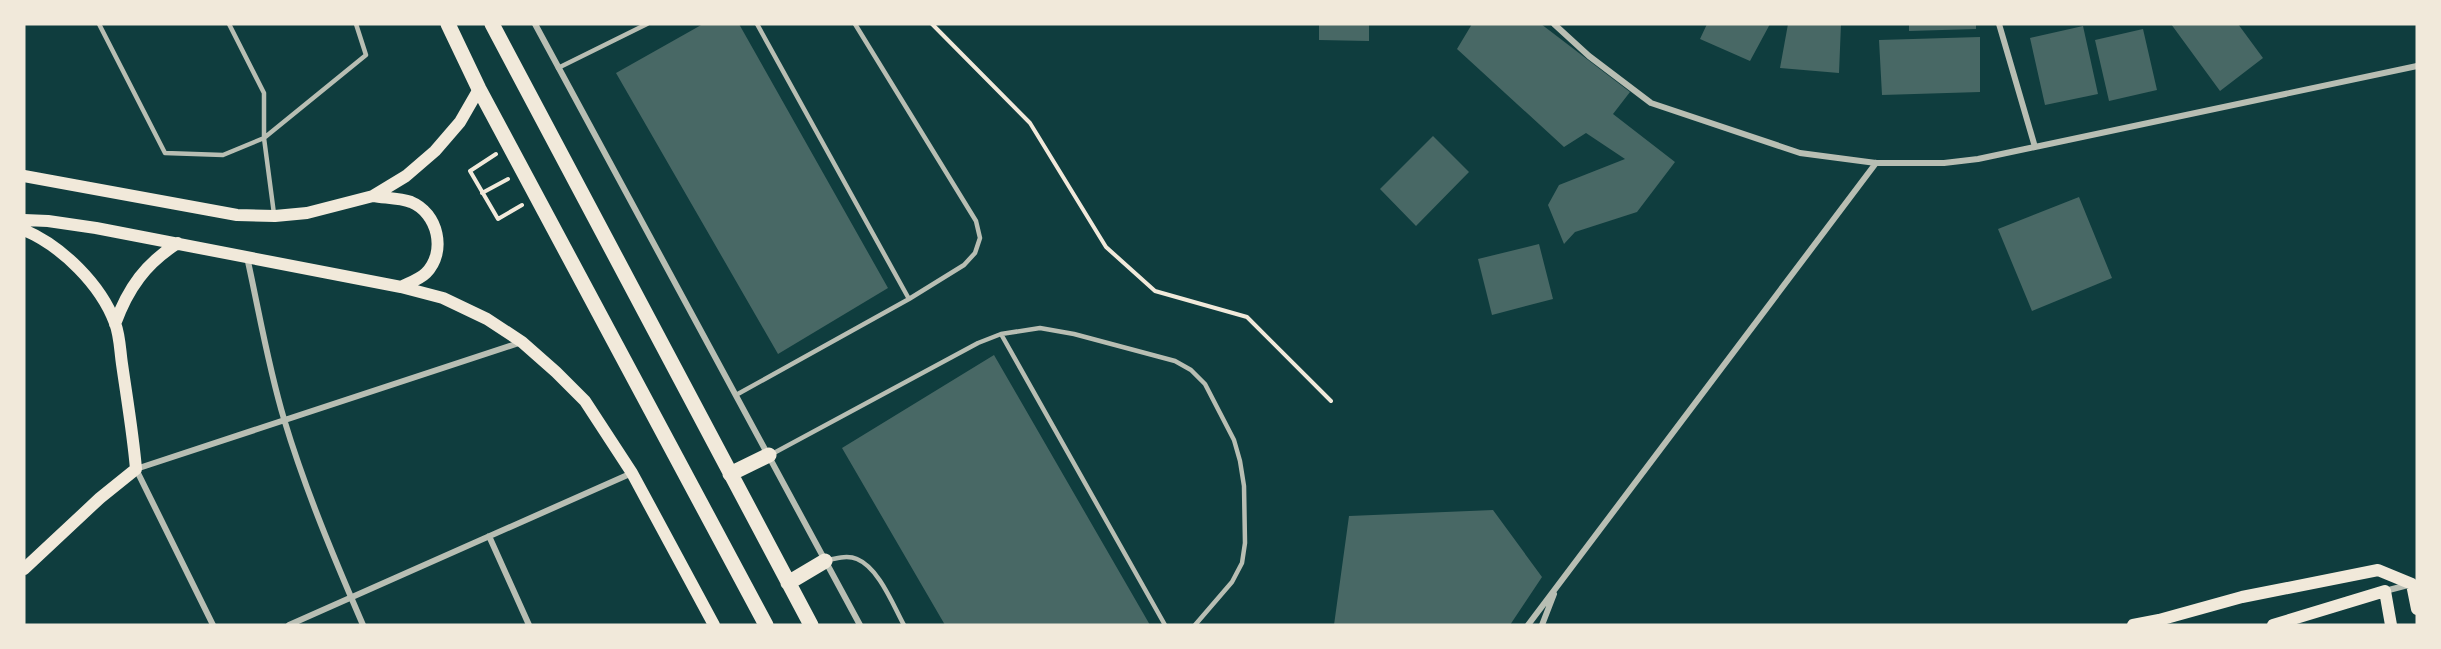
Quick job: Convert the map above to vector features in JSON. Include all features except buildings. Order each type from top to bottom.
[{"type":"main road","points":[[448,24],[479,88],[765,625]]},
{"type":"main road","points":[[492,24],[811,625]]},
{"type":"main road","points":[[24,176],[237,215],[274,216],[307,213],[373,196],[406,176],[435,151],[460,122],[479,88]]},
{"type":"main road","points":[[373,196],[410,202],[428,215],[437,234],[438,249],[434,262],[425,274],[401,287]]},
{"type":"main road","points":[[24,220],[96,228],[401,287],[443,298],[487,319],[522,342],[585,401],[632,473],[714,625]]},
{"type":"main road","points":[[24,230],[56,249],[80,270],[100,296],[115,324],[133,432],[136,469],[100,498],[24,569]]},
{"type":"main road","points":[[115,324],[129,291],[139,277],[163,252],[178,243]]},
{"type":"main road","points":[[730,474],[769,455]]},
{"type":"main road","points":[[788,583],[825,561]]},
{"type":"main road","points":[[2133,625],[2242,597],[2378,570],[2415,584],[2417,609]]},
{"type":"main road","points":[[2273,625],[2385,591],[2391,625]]},
{"type":"street","points":[[535,24],[860,625]]},
{"type":"street","points":[[1554,24],[1589,56],[1651,103],[1800,153],[1876,164],[1944,163],[1978,159],[2417,66]]},
{"type":"street","points":[[1999,24],[2035,147]]},
{"type":"street","points":[[1528,625],[1876,164]]},
{"type":"street","points":[[247,257],[272,376],[284,420],[306,484],[363,625]]},
{"type":"street","points":[[213,625],[136,469],[522,342]]},
{"type":"street","points":[[289,625],[632,473]]},
{"type":"street","points":[[489,536],[529,625]]},
{"type":"street","points":[[2385,591],[2415,584]]},
{"type":"street","points":[[1542,625],[1556,588]]},
{"type":"lane","points":[[99,24],[165,153],[223,155],[264,138],[366,55],[356,24]]},
{"type":"lane","points":[[229,24],[264,93],[264,138],[274,216]]},
{"type":"lane","points":[[558,68],[647,24]]},
{"type":"lane","points":[[757,24],[909,299]]},
{"type":"lane","points":[[736,395],[909,299],[964,265],[975,253],[980,238],[976,221],[855,24]]},
{"type":"lane","points":[[769,455],[978,343],[1001,334],[1040,328],[1074,334],[1174,361],[1191,369],[1205,384],[1234,440],[1244,486],[1245,543],[1242,563],[1232,582],[1195,625]]},
{"type":"lane","points":[[1001,334],[1165,625]]},
{"type":"lane","points":[[825,561],[842,557],[857,559],[879,579],[904,625]]},
{"type":"path","points":[[932,24],[1030,123],[1106,247],[1155,291],[1247,317],[1331,401]]},
{"type":"path","points":[[510,145],[470,171],[498,219],[537,196]]}]
